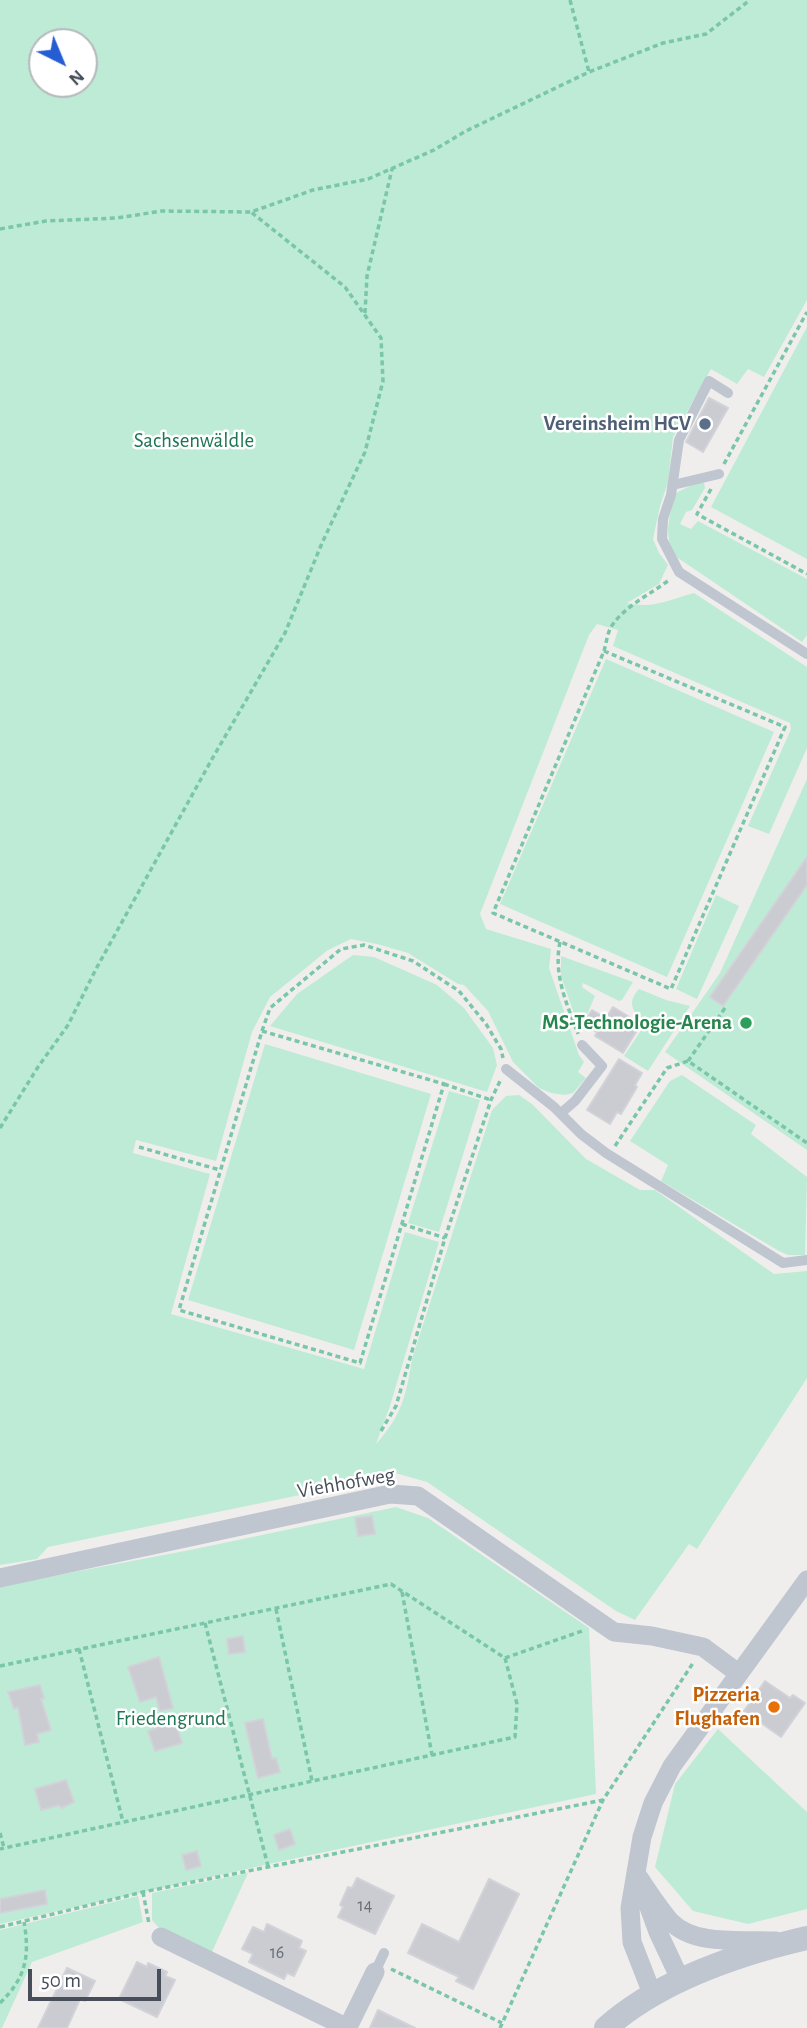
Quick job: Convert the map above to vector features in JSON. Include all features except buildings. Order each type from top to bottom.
[{"type":"street","name":"Viehhofweg","points":[[0,1578],[390,1494],[418,1496],[614,1632],[652,1636],[703,1647],[738,1673]]},
{"type":"street","points":[[653,1996],[632,1942],[630,1908],[642,1837],[653,1803],[672,1766],[807,1580]]},
{"type":"street","points":[[637,1875],[672,1923],[695,1936],[734,1940],[799,1940]]},
{"type":"street","points":[[637,1875],[658,1932],[681,1981]]},
{"type":"street","points":[[161,1937],[348,2027],[364,1994],[381,1969]]},
{"type":"street","points":[[606,2028],[653,1996],[681,1981],[761,1948],[799,1940]]},
{"type":"lane","points":[[728,393],[709,381],[679,440],[673,485],[663,519],[662,540],[679,572],[807,654]]},
{"type":"lane","points":[[673,485],[719,474]]},
{"type":"lane","points":[[561,1113],[575,1101],[601,1066],[582,1045]]},
{"type":"lane","points":[[506,1069],[561,1113],[581,1134],[610,1155],[783,1263],[807,1260]]},
{"type":"lane","points":[[381,1969],[384,1953]]},
{"type":"path","points":[[570,0],[589,72]]},
{"type":"path","points":[[0,229],[46,221],[117,218],[162,211],[251,212],[313,190],[368,179],[434,150],[466,131],[589,72],[663,43],[706,34],[750,0]]},
{"type":"path","points":[[365,315],[367,276],[392,169]]},
{"type":"path","points":[[0,1128],[68,1025],[212,759],[285,633],[322,544],[365,453],[383,381],[382,338],[345,287],[251,212]]},
{"type":"path","points":[[807,312],[697,514],[807,574]]},
{"type":"path","points":[[604,651],[785,727],[671,989],[494,914],[604,651],[609,631],[625,612],[679,572]]},
{"type":"path","points":[[560,942],[556,958],[560,985],[582,1045]]},
{"type":"path","points":[[381,1431],[396,1406],[445,1238],[491,1100],[506,1069],[501,1049],[459,991],[413,961],[363,945],[341,949],[270,1008],[179,1310],[360,1363],[444,1084]]},
{"type":"path","points":[[610,1155],[667,1068],[688,1061],[725,1008]]},
{"type":"path","points":[[262,1031],[491,1100]]},
{"type":"path","points":[[688,1061],[807,1143]]},
{"type":"path","points":[[139,1147],[220,1170]]},
{"type":"path","points":[[402,1224],[445,1238]]},
{"type":"path","points":[[0,1666],[391,1584],[505,1658],[517,1704],[515,1737],[2,1849],[0,1832]]},
{"type":"path","points":[[401,1591],[432,1755]]},
{"type":"path","points":[[276,1608],[312,1781]]},
{"type":"path","points":[[505,1658],[599,1622]]},
{"type":"path","points":[[205,1623],[268,1866]]},
{"type":"path","points":[[381,1969],[501,2026],[603,1800],[703,1647]]},
{"type":"path","points":[[79,1649],[123,1822]]},
{"type":"path","points":[[0,1927],[143,1892],[603,1800]]},
{"type":"path","points":[[143,1892],[147,1921],[161,1937]]},
{"type":"path","points":[[0,2003],[14,1989],[29,1947],[24,1922]]},
{"type":"green space","name":"Sachsenwäldle","points":[[0,0],[807,0],[807,300],[764,377],[748,369],[737,384],[711,369],[673,437],[668,482],[653,539],[668,565],[659,584],[627,603],[653,604],[694,593],[807,667],[807,748],[769,834],[748,826],[791,729],[790,723],[613,646],[618,630],[597,624],[589,635],[480,914],[486,929],[551,949],[549,968],[579,1055],[584,1062],[578,1072],[586,1078],[573,1093],[551,1093],[539,1088],[513,1062],[488,1011],[464,985],[458,984],[408,953],[351,939],[328,950],[270,997],[252,1032],[216,1161],[136,1140],[133,1153],[210,1174],[171,1314],[364,1369],[405,1232],[439,1242],[376,1444],[392,1424],[402,1404],[412,1359],[492,1110],[506,1096],[519,1095],[532,1104],[586,1159],[640,1190],[655,1190],[774,1274],[807,1271],[807,1378],[697,1549],[689,1544],[635,1620],[616,1611],[427,1482],[395,1473],[368,1481],[48,1547],[37,1559],[0,1565]]},
{"type":"green space","points":[[807,327],[807,559],[711,507]]},
{"type":"green space","points":[[696,483],[704,483],[705,488],[680,524],[691,529],[698,521],[807,579],[807,635],[802,642],[675,556],[668,533],[673,502],[676,493]]},
{"type":"green space","points":[[606,659],[774,732],[667,977],[500,904]]},
{"type":"green space","name":"MS-Technologie-Arena","points":[[807,779],[807,1150],[665,1052],[720,973]]},
{"type":"green space","points":[[716,895],[739,906],[697,999],[676,989]]},
{"type":"green space","points":[[353,955],[374,957],[437,985],[464,1008],[493,1048],[497,1065],[487,1092],[270,1026],[297,994]]},
{"type":"green space","points":[[561,956],[633,982],[619,1001],[583,983],[582,987],[595,996],[580,1031],[561,976]]},
{"type":"green space","points":[[639,989],[690,1006],[648,1071],[624,1056],[646,1023],[632,1003]]},
{"type":"green space","points":[[265,1044],[431,1094],[354,1350],[188,1300]]},
{"type":"green space","points":[[682,1075],[756,1125],[751,1134],[807,1177],[805,1255],[788,1255],[779,1251],[661,1181],[668,1165],[630,1141],[670,1081]]},
{"type":"green space","points":[[449,1091],[480,1100],[439,1232],[408,1223]]},
{"type":"green space","name":"Friedengrund","points":[[396,1507],[428,1518],[589,1628],[596,1794],[0,1924],[0,1586]]},
{"type":"green space","points":[[718,1729],[807,1812],[807,1909],[748,1924],[693,1911],[655,1867],[675,1784]]},
{"type":"green space","points":[[248,1873],[211,1954],[166,1936],[152,1920],[152,1893]]},
{"type":"green space","points":[[138,1896],[143,1922],[32,1962],[0,2028],[0,1930]]},
{"type":"place","name":"Vereinsheim HCV","points":[[705,424]]},
{"type":"place","name":"MS-Technologie-Arena","points":[[746,1023]]},
{"type":"place","name":"Pizzeria Flughafen","points":[[774,1707]]}]
